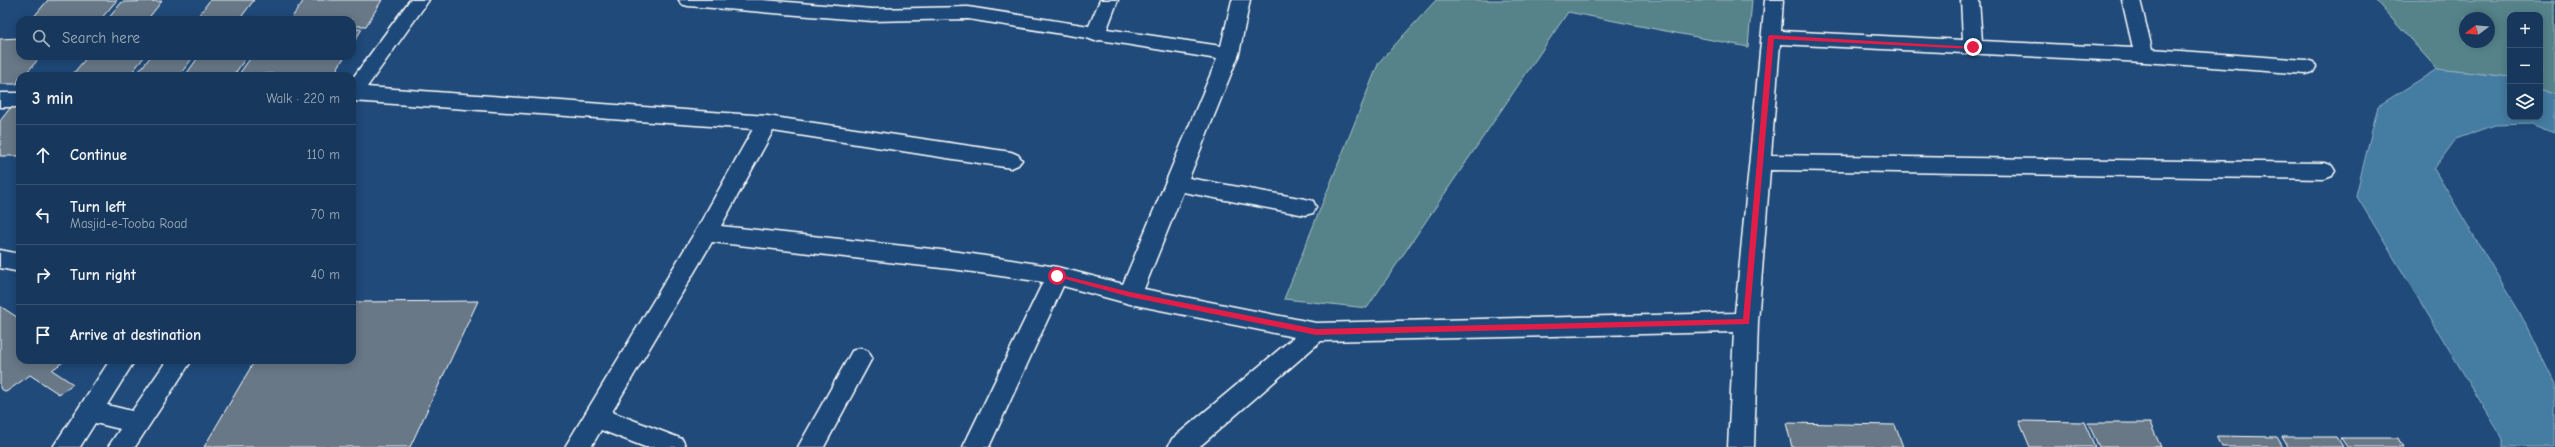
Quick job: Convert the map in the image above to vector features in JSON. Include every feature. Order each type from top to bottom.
[{"type":"street","points":[[356,88],[420,0]]},
{"type":"street","points":[[688,0],[872,15],[971,6],[1095,35],[1229,54]]},
{"type":"street","points":[[1095,35],[1109,0]]},
{"type":"street","points":[[1130,295],[1229,54],[1241,0]]},
{"type":"street","points":[[1741,447],[1746,322],[1774,0]]},
{"type":"street","points":[[1970,0],[1973,47]]},
{"type":"street","points":[[2131,0],[2144,55]]},
{"type":"street","points":[[1771,36],[2144,55],[2306,66]]},
{"type":"street","points":[[356,94],[767,123],[1011,160]]},
{"type":"street","points":[[0,100],[16,100]]},
{"type":"street","points":[[578,447],[706,232],[767,123]]},
{"type":"street","points":[[1761,162],[2324,171]]},
{"type":"street","points":[[1175,183],[1305,206]]},
{"type":"street","points":[[706,232],[952,260],[1057,276],[1130,295],[1316,332],[1746,322]]},
{"type":"street","points":[[0,259],[16,261]]},
{"type":"street","points":[[976,447],[1057,276]]},
{"type":"street","points":[[1181,447],[1316,332]]},
{"type":"street","points":[[811,447],[860,358]]},
{"type":"street","points":[[66,447],[91,412],[121,364]]},
{"type":"street","points":[[121,447],[177,364]]},
{"type":"street","points":[[91,412],[137,422]]},
{"type":"street","points":[[596,416],[673,447]]},
{"type":"green space","points":[[1436,0],[1752,0],[1748,47],[1568,12],[1367,308],[1284,299],[1379,62]]},
{"type":"green space","points":[[2375,0],[2555,0],[2555,95],[2543,90],[2543,12],[2507,12],[2507,77],[2437,69]]},
{"type":"water","points":[[2437,69],[2507,77],[2507,120],[2543,120],[2543,90],[2555,95],[2555,133],[2532,124],[2495,125],[2456,139],[2434,169],[2520,313],[2555,384],[2555,447],[2503,447],[2503,439],[2356,195],[2378,106]]},
{"type":"building","points":[[48,0],[117,0],[103,16],[34,16]]},
{"type":"building","points":[[210,0],[254,0],[242,16],[198,16]]},
{"type":"building","points":[[304,0],[382,0],[366,26],[356,26],[356,16],[293,16]]},
{"type":"building","points":[[162,1],[150,16],[110,16],[122,2]]},
{"type":"building","points":[[356,29],[362,29],[356,39]]},
{"type":"building","points":[[16,38],[16,60],[38,60],[27,72],[16,72],[16,84],[0,84],[0,39]]},
{"type":"building","points":[[85,60],[142,60],[132,72],[74,72]]},
{"type":"building","points":[[148,60],[191,60],[182,72],[138,72]]},
{"type":"building","points":[[196,60],[244,60],[236,72],[188,72]]},
{"type":"building","points":[[249,60],[343,60],[335,72],[240,72]]},
{"type":"building","points":[[11,107],[16,107],[16,156],[0,156],[0,121]]},
{"type":"building","points":[[478,301],[410,447],[204,447],[253,364],[356,364],[356,302]]},
{"type":"building","points":[[0,306],[16,316],[16,364],[60,364],[52,370],[73,384],[59,394],[30,375],[6,392],[0,388]]},
{"type":"building","points":[[2019,421],[2084,422],[2095,447],[2030,447]]},
{"type":"building","points":[[1786,423],[1895,425],[1903,447],[1792,447]]},
{"type":"building","points":[[2088,423],[2150,423],[2161,447],[2099,447]]},
{"type":"building","points":[[2217,436],[2277,437],[2283,447],[2222,447]]},
{"type":"building","points":[[2282,437],[2337,437],[2343,447],[2288,447]]},
{"type":"building","points":[[2341,438],[2398,438],[2403,447],[2347,447]]},
{"type":"route","points":[[1057,276],[1130,295],[1316,332],[1746,322],[1771,36],[1973,47]]}]
